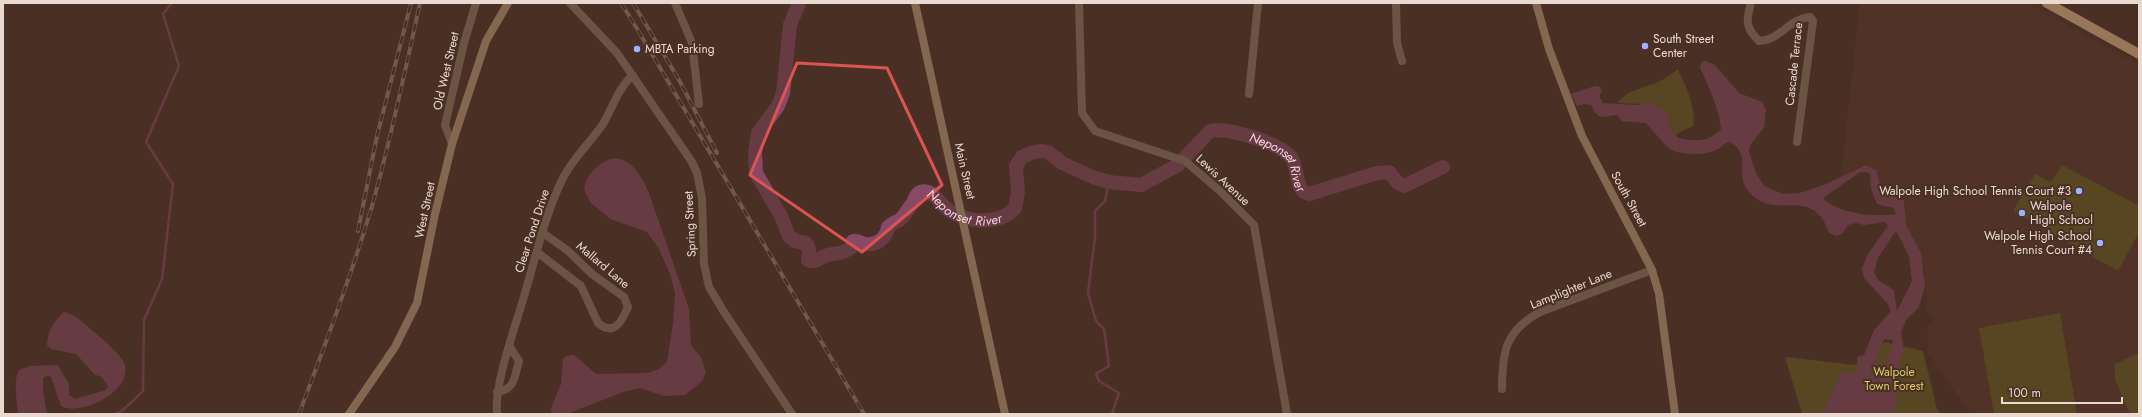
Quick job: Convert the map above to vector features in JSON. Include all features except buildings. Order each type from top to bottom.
[{"type":"main road","points":[[2047,3],[2139,54]]},
{"type":"street","name":"Old West Street","points":[[452,144],[445,125],[464,42],[476,3]]},
{"type":"street","name":"West Street","points":[[348,414],[395,347],[417,303],[435,214],[452,144],[486,41],[508,3]]},
{"type":"street","name":"Spring Street","points":[[570,3],[604,37],[684,147],[697,173],[703,214],[704,264],[709,287],[792,414]]},
{"type":"street","points":[[675,3],[692,43],[699,104]]},
{"type":"street","name":"Main Street","points":[[916,3],[1005,414]]},
{"type":"street","name":"Lewis Avenue","points":[[1079,3],[1082,113],[1087,123],[1095,132],[1182,160],[1220,191],[1254,225],[1287,414]]},
{"type":"street","points":[[1249,94],[1258,3]]},
{"type":"street","points":[[1396,3],[1397,43],[1402,61]]},
{"type":"street","name":"South Street","points":[[1536,3],[1549,49],[1582,136],[1652,270],[1659,294],[1674,414]]},
{"type":"street","name":"Cascade Terrace","points":[[1751,3],[1748,15],[1748,28],[1759,41],[1769,41],[1798,19],[1810,17],[1813,21],[1797,142]]},
{"type":"street","name":"Clear Pond Drive","points":[[497,414],[497,392],[537,252],[553,202],[566,172],[603,123],[620,90],[633,75]]},
{"type":"street","name":"Mallard Lane","points":[[537,252],[581,286],[598,322],[602,326],[607,329],[615,327],[623,319],[628,307],[624,297],[592,274],[567,250],[544,232]]},
{"type":"street","name":"Lamplighter Lane","points":[[1502,390],[1502,361],[1505,350],[1516,330],[1524,322],[1540,312],[1652,270]]},
{"type":"street","points":[[497,392],[506,391],[512,386],[519,361],[510,347]]},
{"type":"highlighted area","points":[[797,63],[887,68],[942,185],[862,252],[750,175]]},
{"type":"shaded area","name":"Walpole High School","points":[[1860,3],[2028,3],[2139,65],[2139,414],[1971,414],[1927,352],[1928,326],[1934,319],[1927,310],[1925,271],[1921,253],[1906,225],[1904,218],[1906,208],[1900,198],[1887,196],[1881,191],[1877,171],[1859,167],[1841,177]]},
{"type":"shaded area","points":[[1706,61],[1715,65],[1739,93],[1762,102],[1766,110],[1764,128],[1750,145],[1749,152],[1756,173],[1764,186],[1783,194],[1799,193],[1824,185],[1866,165],[1877,171],[1881,191],[1904,201],[1906,225],[1921,253],[1925,286],[1919,307],[1906,320],[1901,332],[1904,350],[1899,364],[1896,404],[1893,414],[1822,414],[1838,379],[1843,372],[1858,373],[1857,357],[1864,355],[1874,330],[1891,311],[1888,304],[1864,278],[1862,268],[1868,254],[1888,226],[1886,222],[1864,225],[1856,223],[1848,225],[1843,233],[1837,236],[1829,233],[1823,219],[1815,211],[1806,207],[1766,203],[1757,199],[1748,191],[1744,183],[1741,153],[1737,147],[1728,141],[1718,144],[1715,139],[1720,135],[1720,120],[1700,67],[1702,62]],"holes":[[[1860,172],[1870,174],[1871,189],[1877,204],[1894,208],[1896,214],[1868,215],[1847,211],[1829,203],[1823,198]],[[1895,232],[1897,233],[1909,256],[1912,281],[1897,311],[1894,290],[1878,280],[1874,272],[1878,258]],[[1884,339],[1893,340],[1882,376],[1870,375],[1871,365],[1875,365]]]},
{"type":"shaded area","points":[[1595,86],[1600,87],[1602,91],[1599,96],[1603,103],[1635,105],[1652,103],[1668,114],[1671,141],[1660,139],[1646,123],[1622,121],[1617,115],[1601,117],[1596,114],[1591,105],[1584,104],[1577,106],[1571,94]]},
{"type":"shaded area","points":[[614,158],[621,159],[636,170],[649,193],[689,309],[691,345],[701,357],[706,372],[702,381],[685,395],[665,396],[639,388],[623,392],[567,414],[552,414],[551,408],[561,384],[563,359],[566,356],[574,355],[596,374],[648,373],[659,369],[667,362],[673,324],[675,293],[670,274],[659,249],[647,232],[610,219],[591,203],[584,190],[590,173],[598,165]]},
{"type":"shaded area","points":[[64,312],[79,319],[115,351],[123,361],[125,365],[125,375],[121,384],[113,393],[103,400],[80,408],[69,409],[61,406],[51,377],[47,376],[43,378],[43,390],[47,414],[18,414],[16,391],[17,374],[19,370],[30,366],[58,365],[69,384],[69,395],[75,399],[106,390],[108,386],[101,377],[94,374],[76,354],[51,349],[47,345],[48,335],[52,327]]},
{"type":"green space","points":[[1678,69],[1690,97],[1694,119],[1693,126],[1678,133],[1671,141],[1670,122],[1644,104],[1618,103],[1627,94],[1637,89],[1654,84]]},
{"type":"green space","points":[[2062,165],[2139,206],[2139,232],[2118,271],[2015,212],[2014,209],[2035,174],[2051,182]]},
{"type":"green space","points":[[2060,313],[2077,414],[1994,414],[1979,328]]},
{"type":"green space","name":"Walpole Town Forest","points":[[1885,342],[1923,351],[1937,409],[1941,414],[1802,414],[1785,357],[1855,365]]},
{"type":"green space","points":[[2139,353],[2139,414],[2130,414],[2115,379],[2115,364]]},
{"type":"waterway","points":[[115,414],[123,410],[143,391],[144,320],[162,279],[173,184],[146,142],[179,66],[163,14],[172,3]]},
{"type":"waterway","name":"Neponset River","points":[[799,3],[790,25],[783,93],[778,106],[758,133],[755,152],[756,173],[781,216],[789,236],[795,241],[806,243],[809,249],[808,260],[811,261],[816,261],[822,257],[844,252],[852,247],[853,241],[865,244],[873,244],[877,242],[883,238],[888,227],[902,217],[917,194],[920,192],[925,191],[933,194],[947,209],[966,218],[975,220],[993,220],[1009,214],[1015,208],[1018,192],[1016,166],[1022,157],[1040,151],[1048,152],[1062,163],[1095,178],[1109,182],[1141,185],[1178,165],[1210,131],[1229,131],[1253,137],[1276,146],[1285,152],[1291,157],[1301,188],[1304,192],[1309,194],[1377,173],[1389,172],[1398,183],[1404,186],[1443,167]]},
{"type":"waterway","name":"Neponset River","points":[[1662,124],[1671,141],[1675,144],[1686,147],[1706,146],[1716,142],[1725,135],[1732,134]]},
{"type":"waterway","points":[[1109,182],[1105,201],[1095,211],[1095,237],[1088,293],[1096,321],[1104,329],[1109,366],[1096,374],[1099,381],[1119,393],[1112,414]]},
{"type":"railway","points":[[358,231],[377,136],[411,3]]},
{"type":"railway","points":[[299,414],[347,284],[372,206],[392,130],[420,3]]},
{"type":"railway","points":[[621,3],[864,414]]},
{"type":"railway","points":[[633,3],[679,80],[717,153]]},
{"type":"place","name":"South Street Center","points":[[1645,46]]},
{"type":"place","name":"MBTA Parking","points":[[637,49]]},
{"type":"place","name":"Walpole High School Tennis Court #3","points":[[2079,191]]},
{"type":"place","name":"Walpole High School","points":[[2022,213]]},
{"type":"place","name":"Walpole High School Tennis Court #4","points":[[2100,243]]}]
